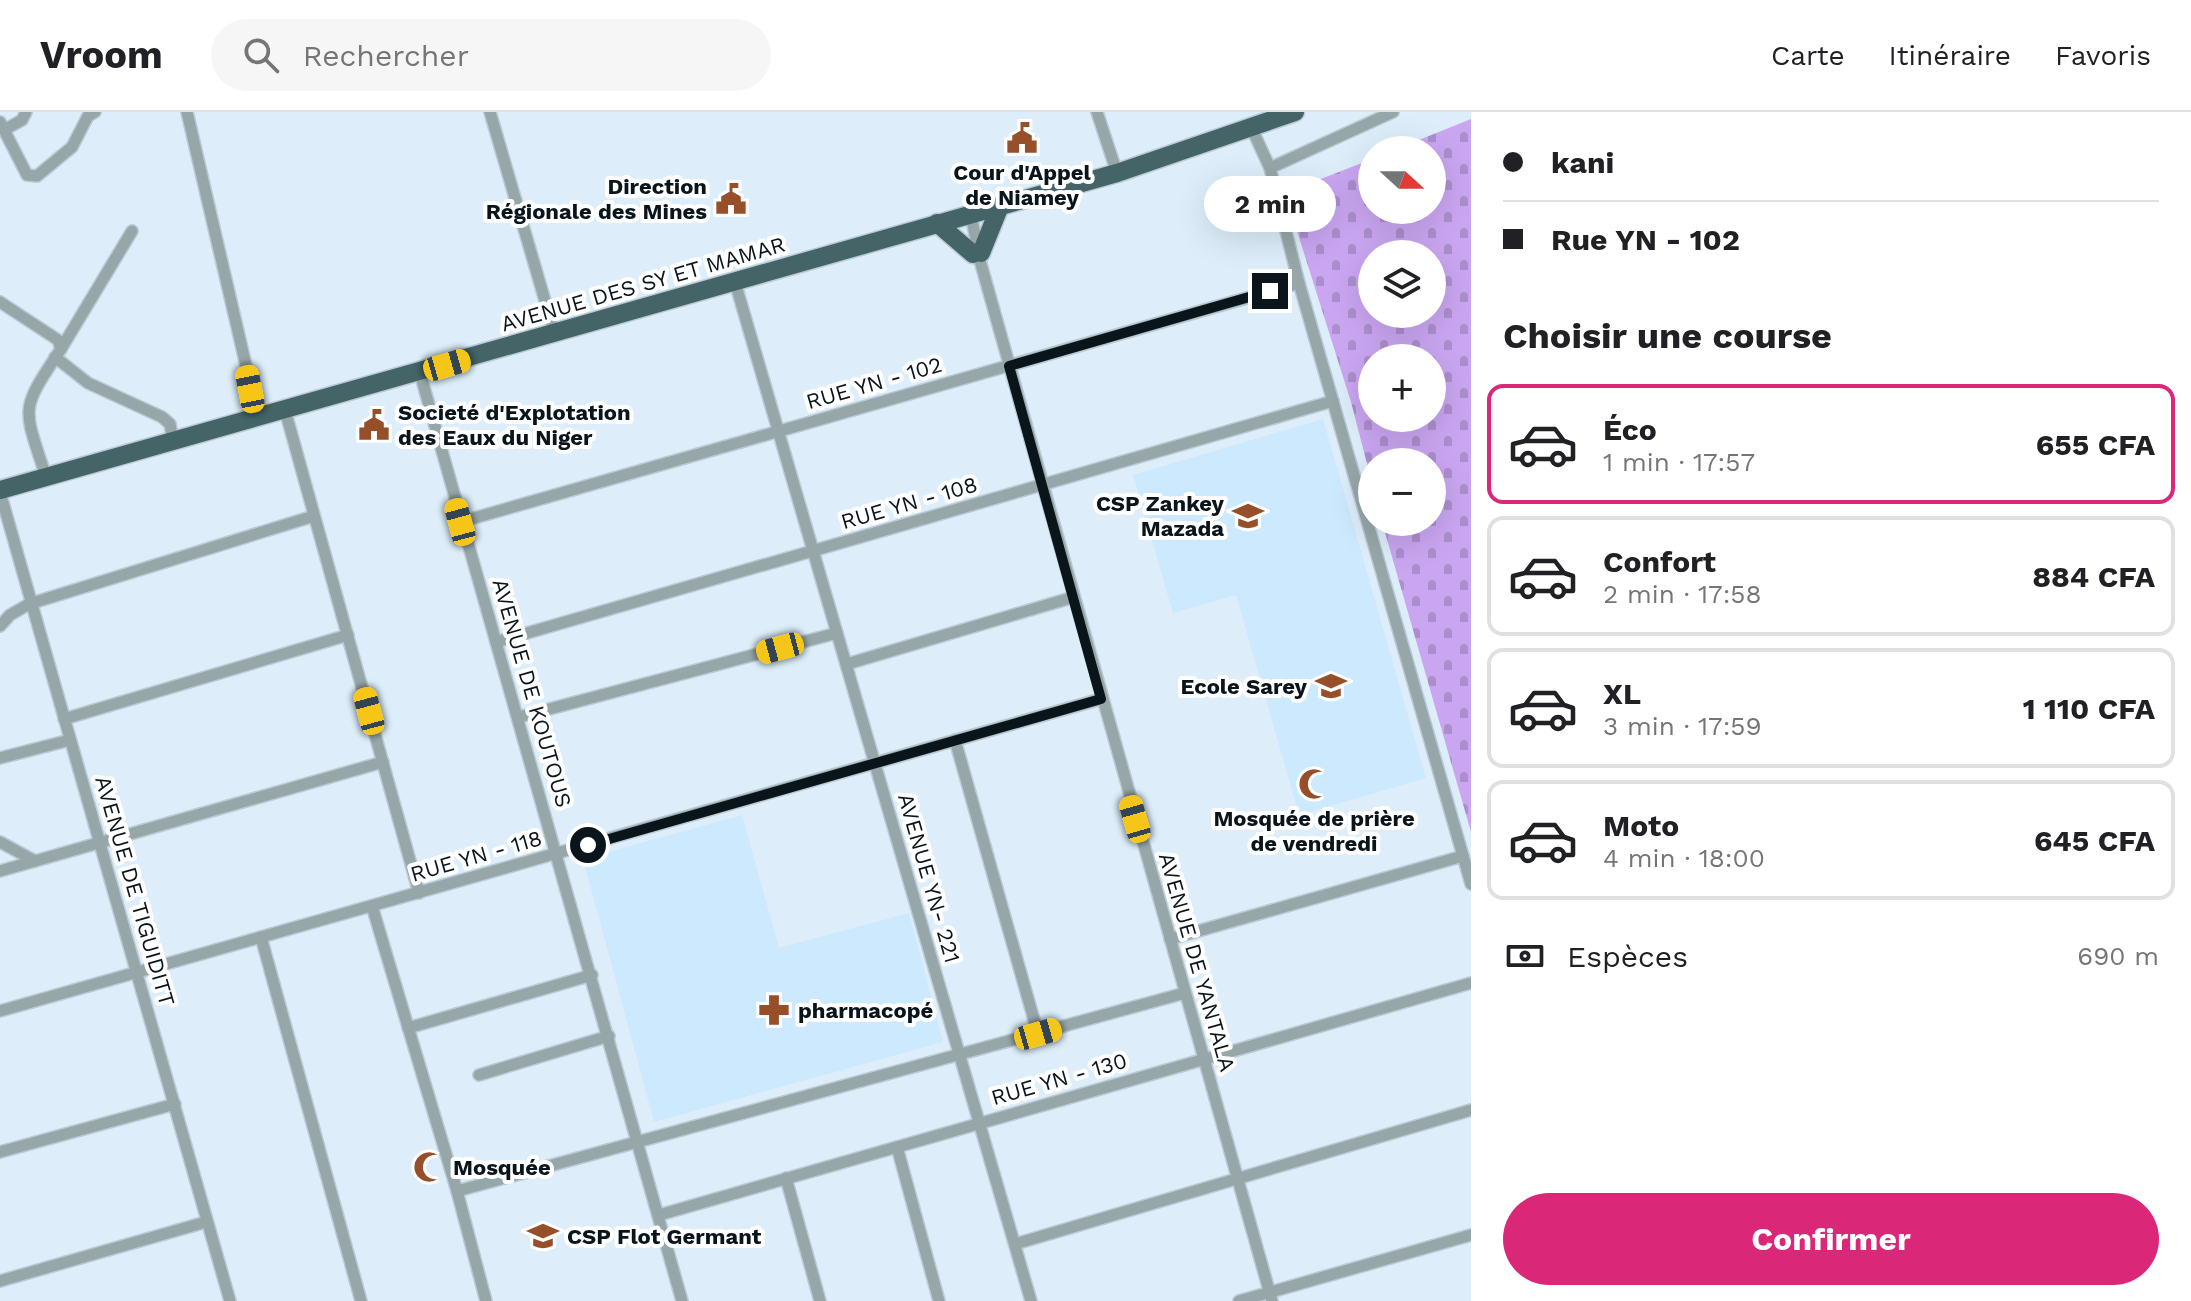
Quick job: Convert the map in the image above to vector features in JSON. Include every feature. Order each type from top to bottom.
[{"type":"highway","name":"AVENUE DES SY ET MAMAR","points":[[0,491],[1117,173],[1295,112]]},
{"type":"highway","points":[[937,223],[978,257],[1000,206]]},
{"type":"street","points":[[26,112],[22,120],[3,126],[27,175],[37,176],[72,147],[88,116],[95,112]]},
{"type":"street","points":[[187,112],[258,417]]},
{"type":"street","points":[[490,112],[555,335]]},
{"type":"street","points":[[1097,112],[1117,173]]},
{"type":"street","points":[[1270,168],[1393,112]]},
{"type":"street","points":[[1252,129],[1270,168],[1299,283],[1471,884]]},
{"type":"street","name":"AVENUE DE YANTALA","points":[[967,216],[1270,1297]]},
{"type":"street","points":[[46,477],[27,416],[33,388],[58,353],[132,231]]},
{"type":"street","name":"AVENUE YN- 221","points":[[735,282],[1031,1301]]},
{"type":"street","name":"RUE YN - 102","points":[[460,522],[1299,283]]},
{"type":"street","points":[[0,302],[50,332],[58,340],[58,353],[88,383],[162,417],[170,424],[173,441]]},
{"type":"street","name":"AVENUE DE KOUTOUS","points":[[420,373],[682,1301]]},
{"type":"street","name":"RUE YN - 108","points":[[496,642],[1333,401]]},
{"type":"street","points":[[285,410],[419,893]]},
{"type":"street","name":"AVENUE DE TIGUIDITT","points":[[0,491],[29,604],[138,973],[230,1301]]},
{"type":"street","points":[[0,626],[10,615],[29,604],[314,516]]},
{"type":"street","points":[[847,664],[1074,597]]},
{"type":"street","points":[[519,717],[837,633]]},
{"type":"street","points":[[64,719],[348,635]]},
{"type":"street","name":"RUE YN - 118","points":[[0,1011],[1101,699]]},
{"type":"street","points":[[0,758],[70,740]]},
{"type":"street","points":[[955,740],[1038,1034]]},
{"type":"street","points":[[0,871],[383,762]]},
{"type":"street","points":[[0,842],[35,861]]},
{"type":"street","points":[[1170,939],[1463,856]]},
{"type":"street","points":[[372,906],[457,1191],[486,1301]]},
{"type":"street","points":[[261,937],[361,1301]]},
{"type":"street","points":[[408,1028],[592,975]]},
{"type":"street","name":"RUE YN - 130","points":[[659,1215],[1471,983]]},
{"type":"street","points":[[457,1191],[1185,993]]},
{"type":"street","points":[[479,1075],[609,1036]]},
{"type":"street","points":[[0,1152],[175,1104]]},
{"type":"street","points":[[1015,1244],[1471,1110]]},
{"type":"street","points":[[897,1147],[939,1301]]},
{"type":"street","points":[[786,1178],[820,1301]]},
{"type":"street","points":[[0,1281],[206,1222]]},
{"type":"street","points":[[1239,1301],[1270,1297],[1471,1235]]},
{"type":"shaded area","points":[[1323,419],[1426,778],[1299,815],[1236,595],[1173,613],[1133,475]]},
{"type":"shaded area","points":[[742,815],[779,948],[909,913],[943,1042],[654,1122],[583,859]]},
{"type":"green space","points":[[1471,119],[1471,832],[1386,536],[1446,536],[1446,448],[1363,448],[1359,432],[1446,432],[1446,344],[1358,344],[1358,429],[1285,193],[1358,164],[1358,224],[1446,224],[1446,136],[1429,136]]},
{"type":"place","name":"Cour d'Appel de Niamey","points":[[1022,138]]},
{"type":"place","name":"Direction Régionale des Mines","points":[[731,199]]},
{"type":"place","name":"Societé d'Explotation des Eaux du Niger","points":[[374,425]]},
{"type":"place","name":"CSP Zankey Mazada","points":[[1248,516]]},
{"type":"place","name":"Ecole Sarey","points":[[1331,686]]},
{"type":"place","name":"Mosquée de prière de vendredi","points":[[1314,784]]},
{"type":"place","name":"pharmacopé","points":[[774,1010]]},
{"type":"place","name":"Mosquée","points":[[429,1167]]},
{"type":"place","name":"CSP Flot Germant","points":[[543,1236]]},
{"type":"route","points":[[588,845],[1101,699],[1009,366],[1270,291]]}]
